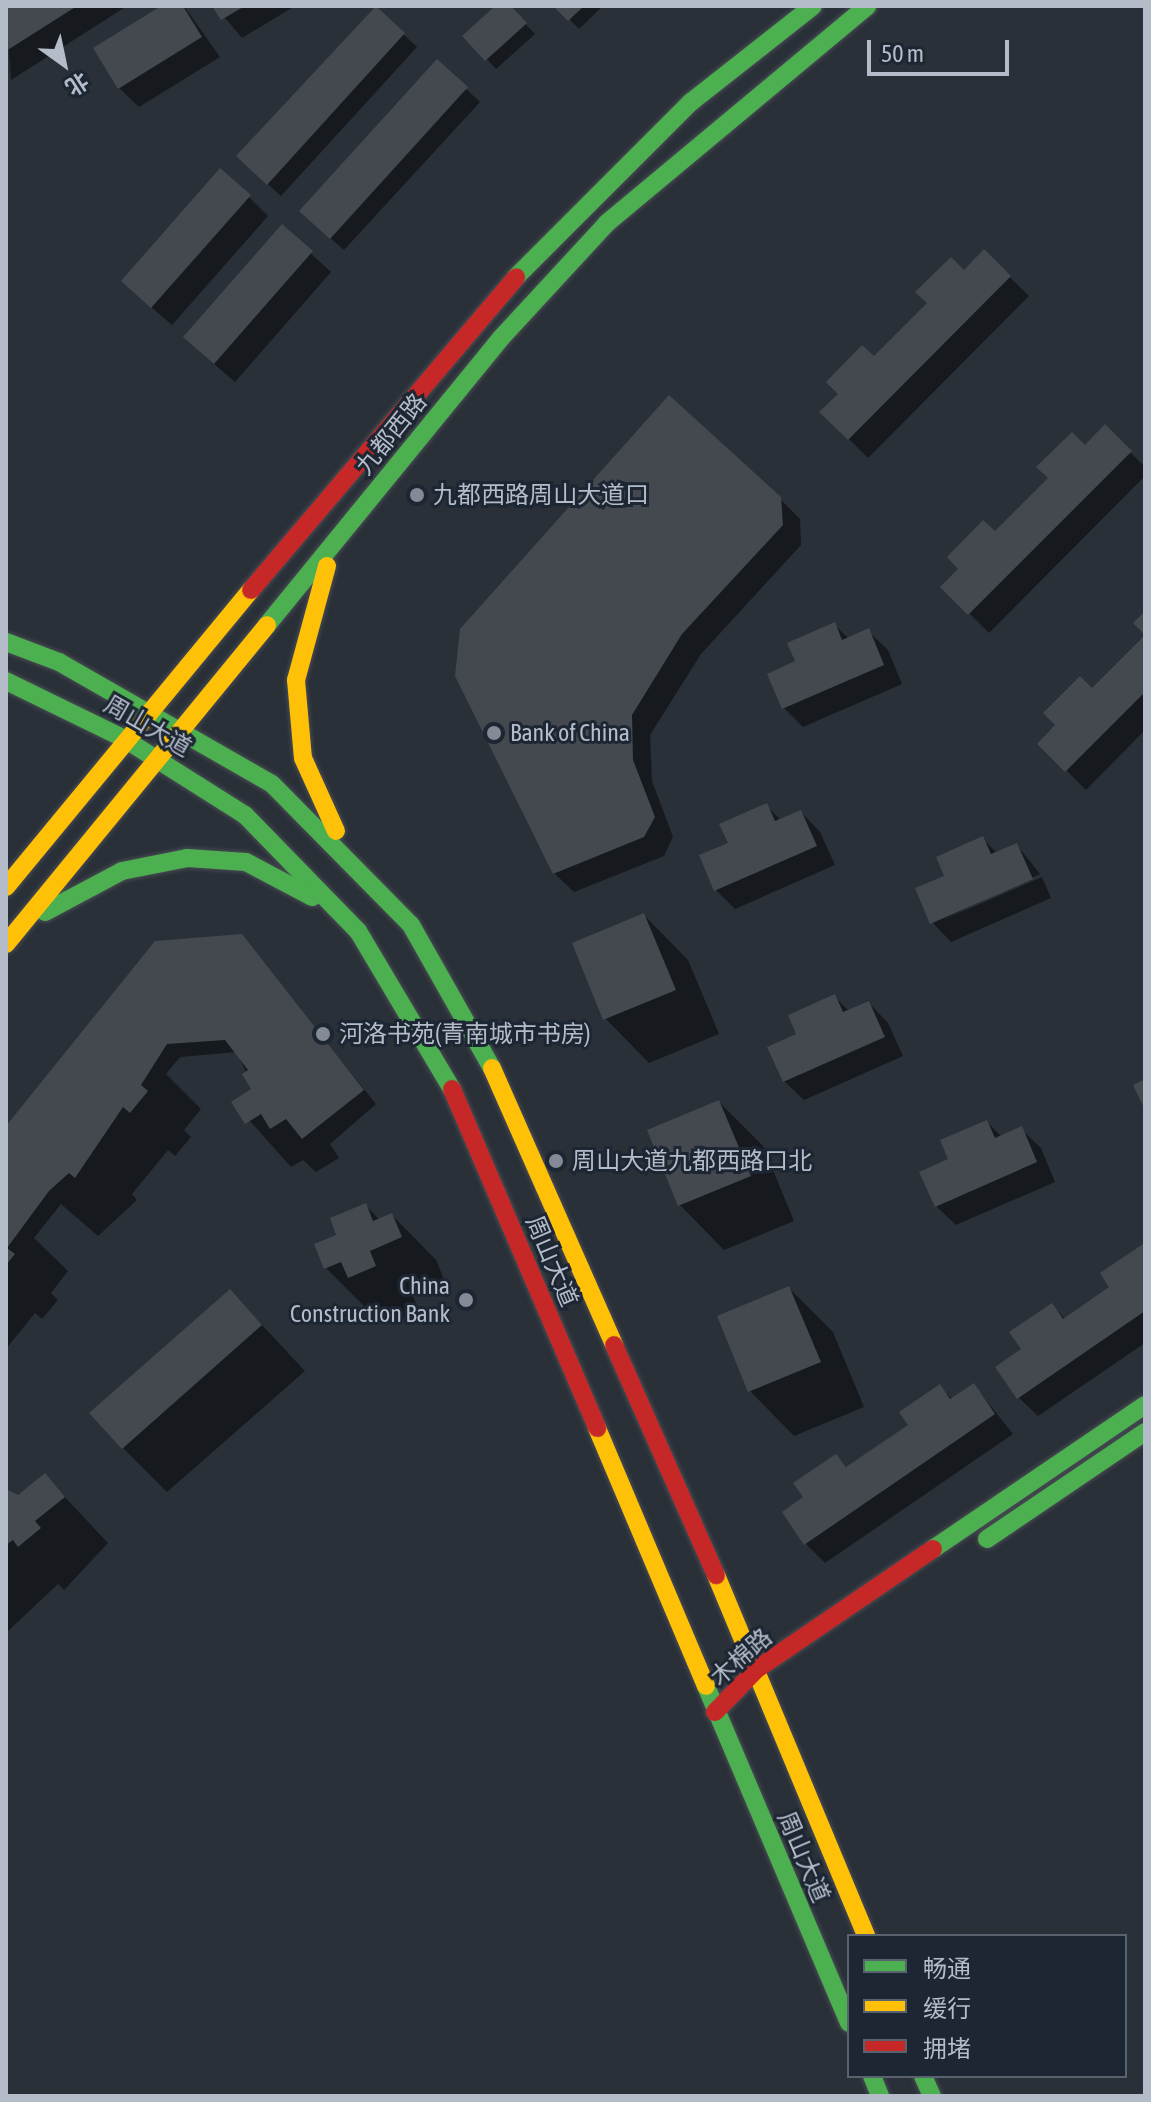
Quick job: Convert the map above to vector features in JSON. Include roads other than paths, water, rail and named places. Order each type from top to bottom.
[{"type":"main road","name":"九都西路","points":[[6,887],[146,710],[477,316],[691,102],[813,6]]},
{"type":"main road","name":"九都西路","points":[[12,938],[501,338],[607,223],[711,129],[867,6]]},
{"type":"main road","points":[[335,543],[296,680],[303,758],[330,823],[378,886]]},
{"type":"main road","name":"周山大道","points":[[6,642],[146,710],[272,784],[378,886],[438,966],[482,1045],[757,1669],[865,1934]]},
{"type":"main road","name":"周山大道","points":[[6,681],[123,738],[245,815],[358,931],[461,1106],[847,2018]]},
{"type":"main road","points":[[12,938],[122,871],[220,857],[276,874],[358,931]]},
{"type":"main road","name":"木棉路","points":[[715,1712],[757,1669],[1145,1405]]},
{"type":"main road","points":[[974,1548],[1145,1432]]},
{"type":"main road","name":"木棉路","points":[[715,1712],[764,1690],[909,1592]]},
{"type":"place","name":"九都西路周山大道口","points":[[417,495]]},
{"type":"place","name":"Bank of China","points":[[494,733]]},
{"type":"place","name":"河洛书苑(青南城市书房)","points":[[323,1034]]},
{"type":"place","name":"周山大道九都西路口北","points":[[556,1161]]},
{"type":"place","name":"China Construction Bank","points":[[466,1300]]}]
